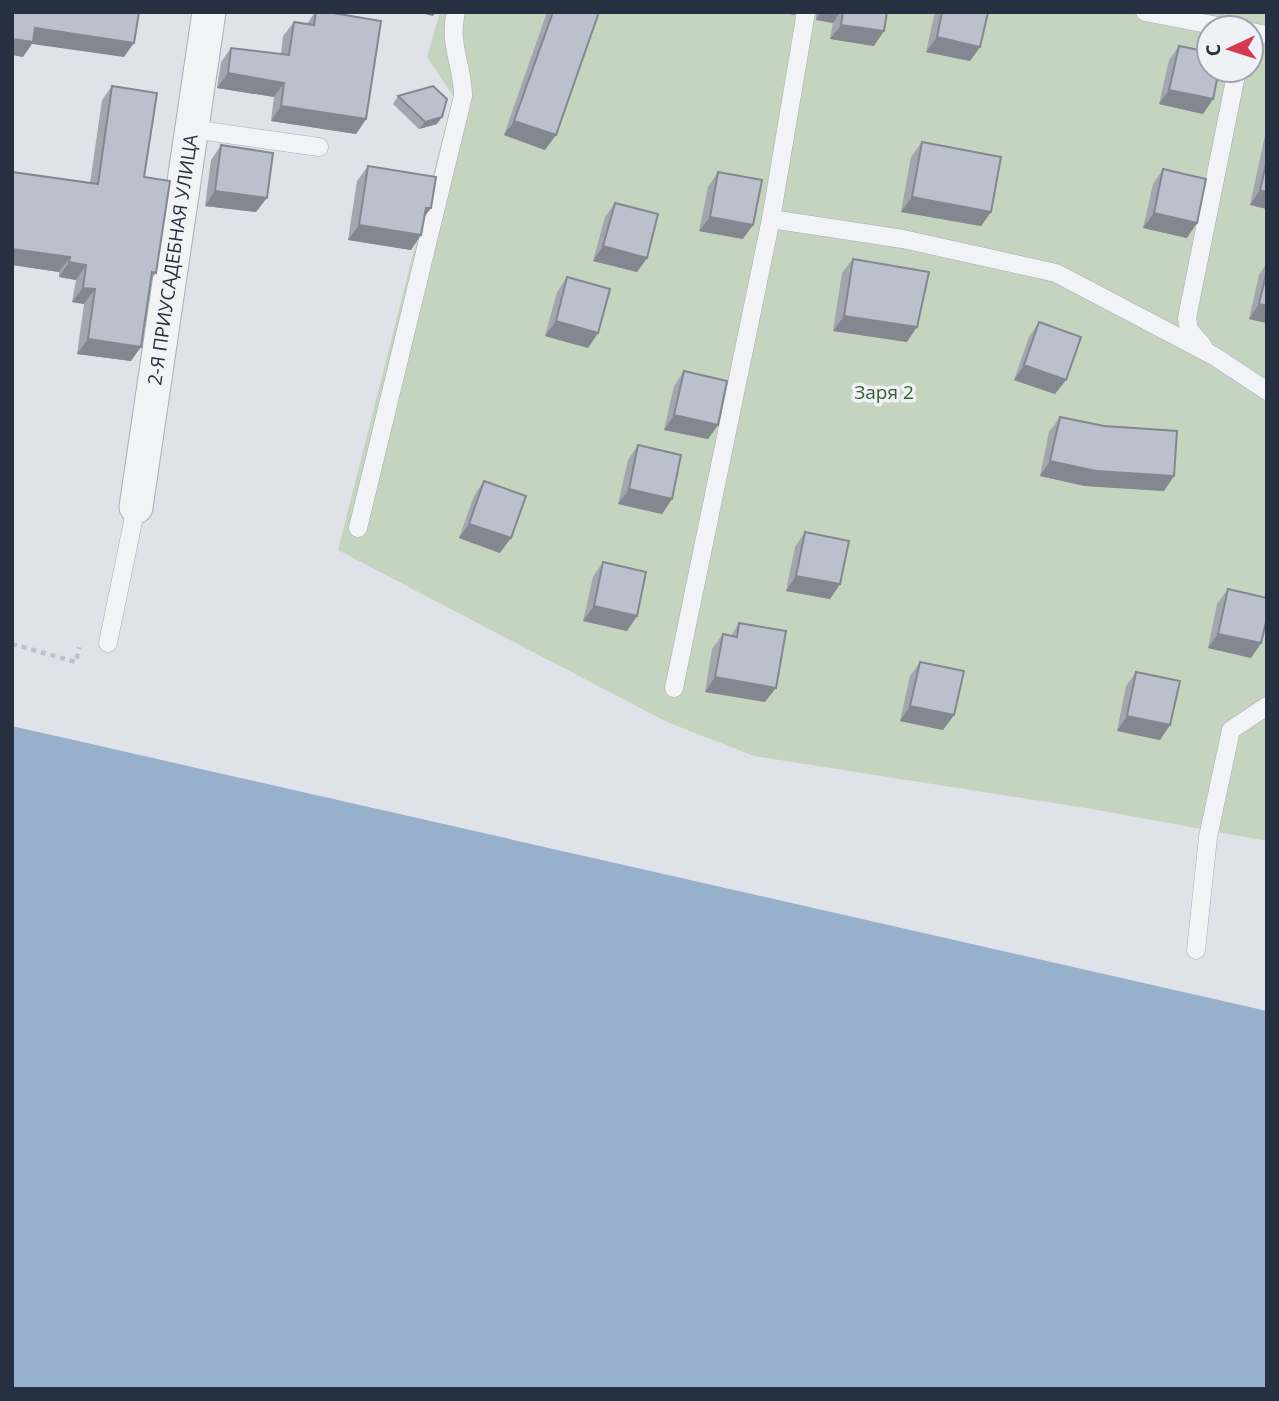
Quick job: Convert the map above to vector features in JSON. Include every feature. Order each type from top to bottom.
[{"type":"street","name":"2-Я ПРИУСАДЕБНАЯ УЛИЦА","points":[[136,507],[209,12]]},
{"type":"lane","points":[[358,528],[463,96],[463,83],[452,43],[456,12]]},
{"type":"lane","points":[[674,688],[771,219],[806,12]]},
{"type":"lane","points":[[1145,12],[1195,22]]},
{"type":"lane","points":[[1214,356],[1195,340],[1186,318],[1234,84]]},
{"type":"lane","points":[[192,129],[319,147]]},
{"type":"lane","points":[[771,219],[903,239],[1056,273],[1214,356],[1267,391]]},
{"type":"lane","points":[[108,643],[136,507]]},
{"type":"lane","points":[[1196,950],[1208,836],[1231,730],[1264,711]]},
{"type":"path","points":[[12,644],[76,662],[82,636]]},
{"type":"green space","name":"Заря 2","points":[[440,12],[1267,12],[1267,841],[1092,809],[754,756],[667,722],[338,550],[453,96],[427,57]]},
{"type":"water","points":[[12,726],[1267,1011],[1267,1389],[12,1389]]},
{"type":"building","points":[[12,12],[139,12],[134,43],[35,28],[33,42],[12,39]]},
{"type":"building","points":[[316,12],[381,21],[366,119],[281,106],[284,83],[228,73],[231,48],[289,55],[294,22],[314,25]]},
{"type":"building","points":[[553,12],[599,12],[556,135],[514,121]]},
{"type":"building","points":[[843,12],[887,12],[884,31],[841,25]]},
{"type":"building","points":[[942,12],[988,12],[980,47],[937,37]]},
{"type":"building","points":[[1179,46],[1195,49],[1195,84],[1216,84],[1213,99],[1169,90]]},
{"type":"building","points":[[112,86],[157,93],[144,177],[170,181],[141,347],[88,339],[95,289],[83,288],[86,265],[69,262],[70,257],[12,249],[12,172],[98,184]]},
{"type":"building","points":[[433,86],[447,99],[442,117],[425,122],[398,96]]},
{"type":"building","points":[[922,142],[1001,157],[991,212],[912,197]]},
{"type":"building","points":[[221,145],[273,153],[267,198],[215,191]]},
{"type":"building","points":[[1267,160],[1267,192],[1260,190]]},
{"type":"building","points":[[368,166],[436,177],[431,208],[426,208],[421,235],[359,225]]},
{"type":"building","points":[[1163,169],[1206,179],[1197,223],[1154,213]]},
{"type":"building","points":[[718,172],[762,180],[753,225],[710,217]]},
{"type":"building","points":[[615,203],[658,214],[647,258],[603,246]]},
{"type":"building","points":[[853,259],[929,272],[917,327],[844,316]]},
{"type":"building","points":[[1267,270],[1267,306],[1259,304]]},
{"type":"building","points":[[567,277],[610,289],[598,333],[556,321]]},
{"type":"building","points":[[1039,322],[1081,337],[1066,380],[1024,365]]},
{"type":"building","points":[[684,371],[727,381],[718,425],[674,415]]},
{"type":"building","points":[[1060,417],[1104,426],[1177,431],[1174,476],[1096,471],[1050,461]]},
{"type":"building","points":[[638,445],[681,455],[672,499],[629,489]]},
{"type":"building","points":[[484,481],[526,496],[511,538],[469,524]]},
{"type":"building","points":[[805,532],[849,541],[840,584],[796,576]]},
{"type":"building","points":[[603,562],[646,572],[637,616],[594,606]]},
{"type":"building","points":[[1228,589],[1267,598],[1267,618],[1261,643],[1218,634]]},
{"type":"building","points":[[739,623],[786,631],[776,688],[715,677],[723,634],[737,637]]},
{"type":"building","points":[[920,662],[964,671],[954,715],[910,706]]},
{"type":"building","points":[[1136,672],[1180,681],[1170,725],[1127,716]]}]
